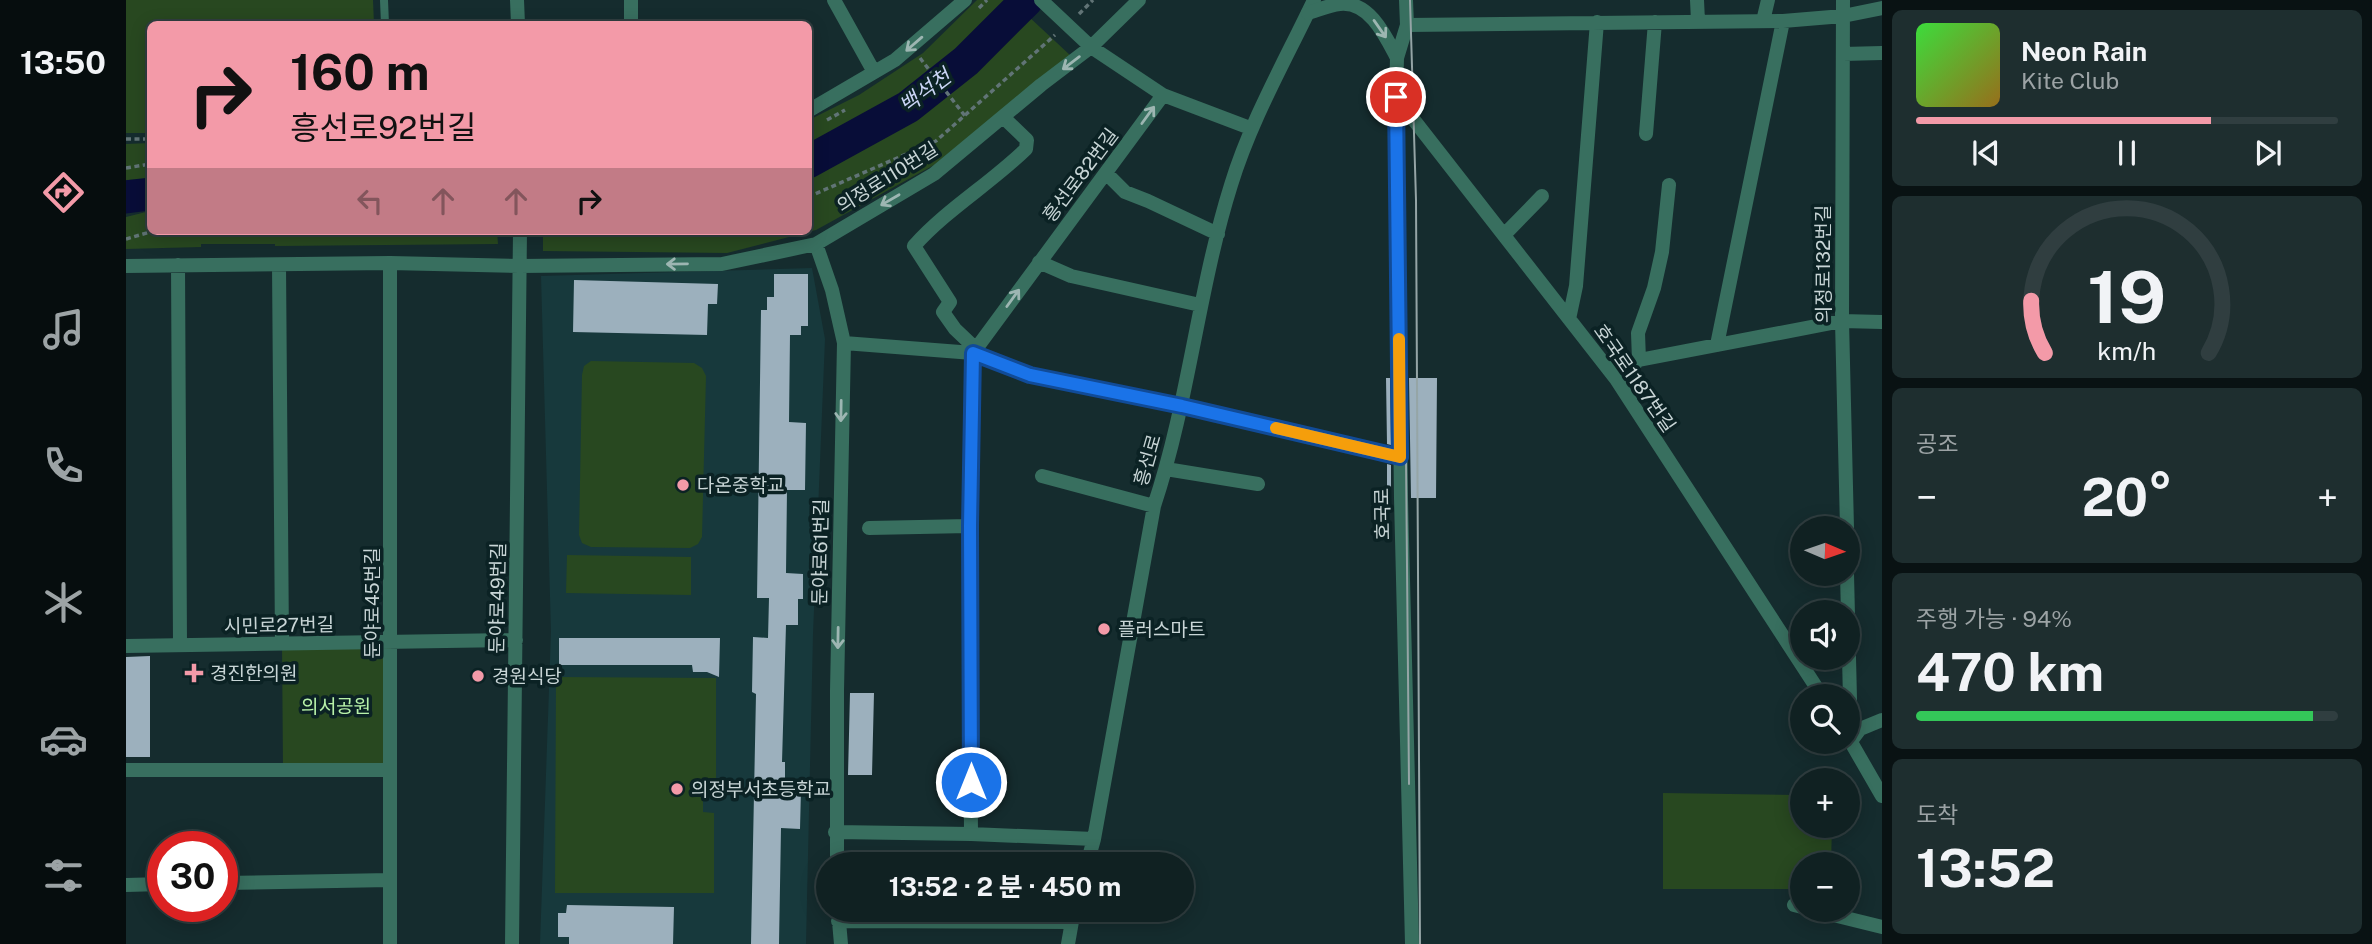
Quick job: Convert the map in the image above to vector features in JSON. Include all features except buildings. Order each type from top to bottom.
[{"type":"street","points":[[517,0],[518,21]]},
{"type":"street","points":[[631,0],[631,21]]},
{"type":"street","points":[[834,0],[874,72]]},
{"type":"street","points":[[812,109],[895,60],[965,0]]},
{"type":"street","points":[[1041,0],[1091,47],[1163,95],[1251,128]]},
{"type":"street","name":"의정로110번길","points":[[126,266],[519,260],[722,264],[816,244],[934,174],[1091,47],[1139,0]]},
{"type":"street","points":[[1697,0],[1698,20]]},
{"type":"street","points":[[1763,21],[1768,0]]},
{"type":"street","name":"의정로132번길","points":[[1843,0],[1842,321],[1847,516]]},
{"type":"street","name":"호국로","points":[[1407,3],[1407,24],[1397,58],[1396,97],[1400,457],[1412,944]]},
{"type":"street","points":[[1311,6],[1342,4],[1359,9],[1378,23],[1397,58]]},
{"type":"street","name":"흥선로","points":[[1090,852],[1154,506],[1182,406],[1200,305],[1218,234],[1251,128],[1311,6]]},
{"type":"street","points":[[1407,24],[1783,21],[1843,16],[1882,8]]},
{"type":"street","points":[[1717,345],[1783,21]]},
{"type":"street","points":[[1569,319],[1576,286],[1597,22]]},
{"type":"street","points":[[1646,134],[1656,22]]},
{"type":"street","points":[[1843,54],[1882,53]]},
{"type":"street","name":"흥선로82번길","points":[[974,351],[1163,95]]},
{"type":"street","name":"호국로1187번길","points":[[1396,97],[1616,379],[1814,684]]},
{"type":"street","points":[[971,834],[970,526],[974,351],[943,312],[950,302],[914,246],[946,215],[1002,173],[1026,149],[1027,140],[1003,117]]},
{"type":"street","points":[[1106,173],[1110,180],[1125,192],[1218,234]]},
{"type":"street","points":[[1639,360],[1639,333],[1662,252],[1668,185]]},
{"type":"street","points":[[1504,235],[1542,195]]},
{"type":"street","name":"둔야로49번길","points":[[512,944],[520,235]]},
{"type":"street","name":"둔야로61번길","points":[[816,244],[832,290],[844,342],[836,852]]},
{"type":"street","points":[[1039,262],[1071,276],[1200,305]]},
{"type":"street","name":"둔야로45번길","points":[[390,263],[390,944]]},
{"type":"street","points":[[178,265],[180,645]]},
{"type":"street","points":[[279,265],[282,644]]},
{"type":"street","points":[[1616,379],[1639,360],[1842,321],[1882,322]]},
{"type":"street","points":[[844,342],[974,351],[1030,375],[1182,406],[1400,457]]},
{"type":"street","points":[[1166,469],[1258,484]]},
{"type":"street","points":[[1042,476],[1154,506]]},
{"type":"street","points":[[869,528],[970,526]]},
{"type":"street","points":[[1847,586],[1848,684]]},
{"type":"street","name":"시민로27번길","points":[[126,646],[516,640]]},
{"type":"street","points":[[1860,729],[1882,720]]},
{"type":"street","points":[[1858,754],[1882,796]]},
{"type":"street","points":[[126,770],[390,770]]},
{"type":"street","points":[[835,832],[1094,839]]},
{"type":"street","points":[[238,883],[390,880]]},
{"type":"street","points":[[126,884],[147,884]]},
{"type":"street","points":[[839,922],[841,944]]},
{"type":"street","points":[[1068,944],[1071,922]]},
{"type":"street","points":[[1859,922],[1882,928]]},
{"type":"lane","points":[[384,0],[385,21]]},
{"type":"path","points":[[1071,21],[1093,0]]},
{"type":"path","points":[[812,195],[936,141],[1061,30]]},
{"type":"path","points":[[919,57],[965,116]]},
{"type":"path","points":[[126,139],[147,139]]},
{"type":"path","points":[[126,168],[147,164]]},
{"type":"path","points":[[126,239],[147,233]]},
{"type":"shaded area","points":[[812,268],[825,339],[813,634],[806,944],[540,944],[551,632],[541,276]]},
{"type":"green space","points":[[126,0],[373,0],[374,21],[147,21],[147,133],[126,133]]},
{"type":"green space","points":[[977,0],[1011,0],[1071,56],[934,165],[812,231],[812,118],[859,95],[923,53]]},
{"type":"green space","points":[[147,143],[147,179],[126,180],[126,144]]},
{"type":"green space","points":[[147,212],[147,235],[497,235],[498,244],[201,244],[201,247],[126,249],[126,217]]},
{"type":"green space","points":[[543,235],[797,235],[727,253],[543,251]]},
{"type":"green space","points":[[591,361],[694,363],[702,368],[706,376],[702,537],[698,544],[690,548],[591,547],[582,543],[579,535],[582,375],[584,366]]},
{"type":"green space","points":[[567,555],[691,557],[691,595],[566,593]]},
{"type":"green space","name":"의서공원","points":[[391,642],[390,770],[283,769],[282,644]]},
{"type":"green space","points":[[556,677],[716,678],[716,786],[703,786],[703,812],[714,813],[714,893],[555,893]]},
{"type":"green space","points":[[1663,793],[1790,795],[1790,838],[1832,838],[1831,852],[1790,852],[1790,889],[1663,889]]},
{"type":"waterway","name":"백석천","points":[[812,160],[908,107],[966,61],[1027,0]]},
{"type":"waterway","name":"백석천","points":[[126,197],[147,194]]},
{"type":"tram line","points":[[1410,0],[1416,200],[1420,944]]},
{"type":"tram line","points":[[1403,129],[1409,784]]},
{"type":"slow traffic","points":[[1276,428],[1400,457],[1399,339]]},
{"type":"place","name":"다온중학교","points":[[683,485]]},
{"type":"place","name":"플러스마트","points":[[1104,629]]},
{"type":"place","name":"경진한의원","points":[[194,673]]},
{"type":"place","name":"경원식당","points":[[478,676]]},
{"type":"place","name":"의정부서초등학교","points":[[677,789]]},
{"type":"route","points":[[971,782],[970,526],[973,353],[1030,375],[1182,406],[1400,457],[1396,97]]}]
